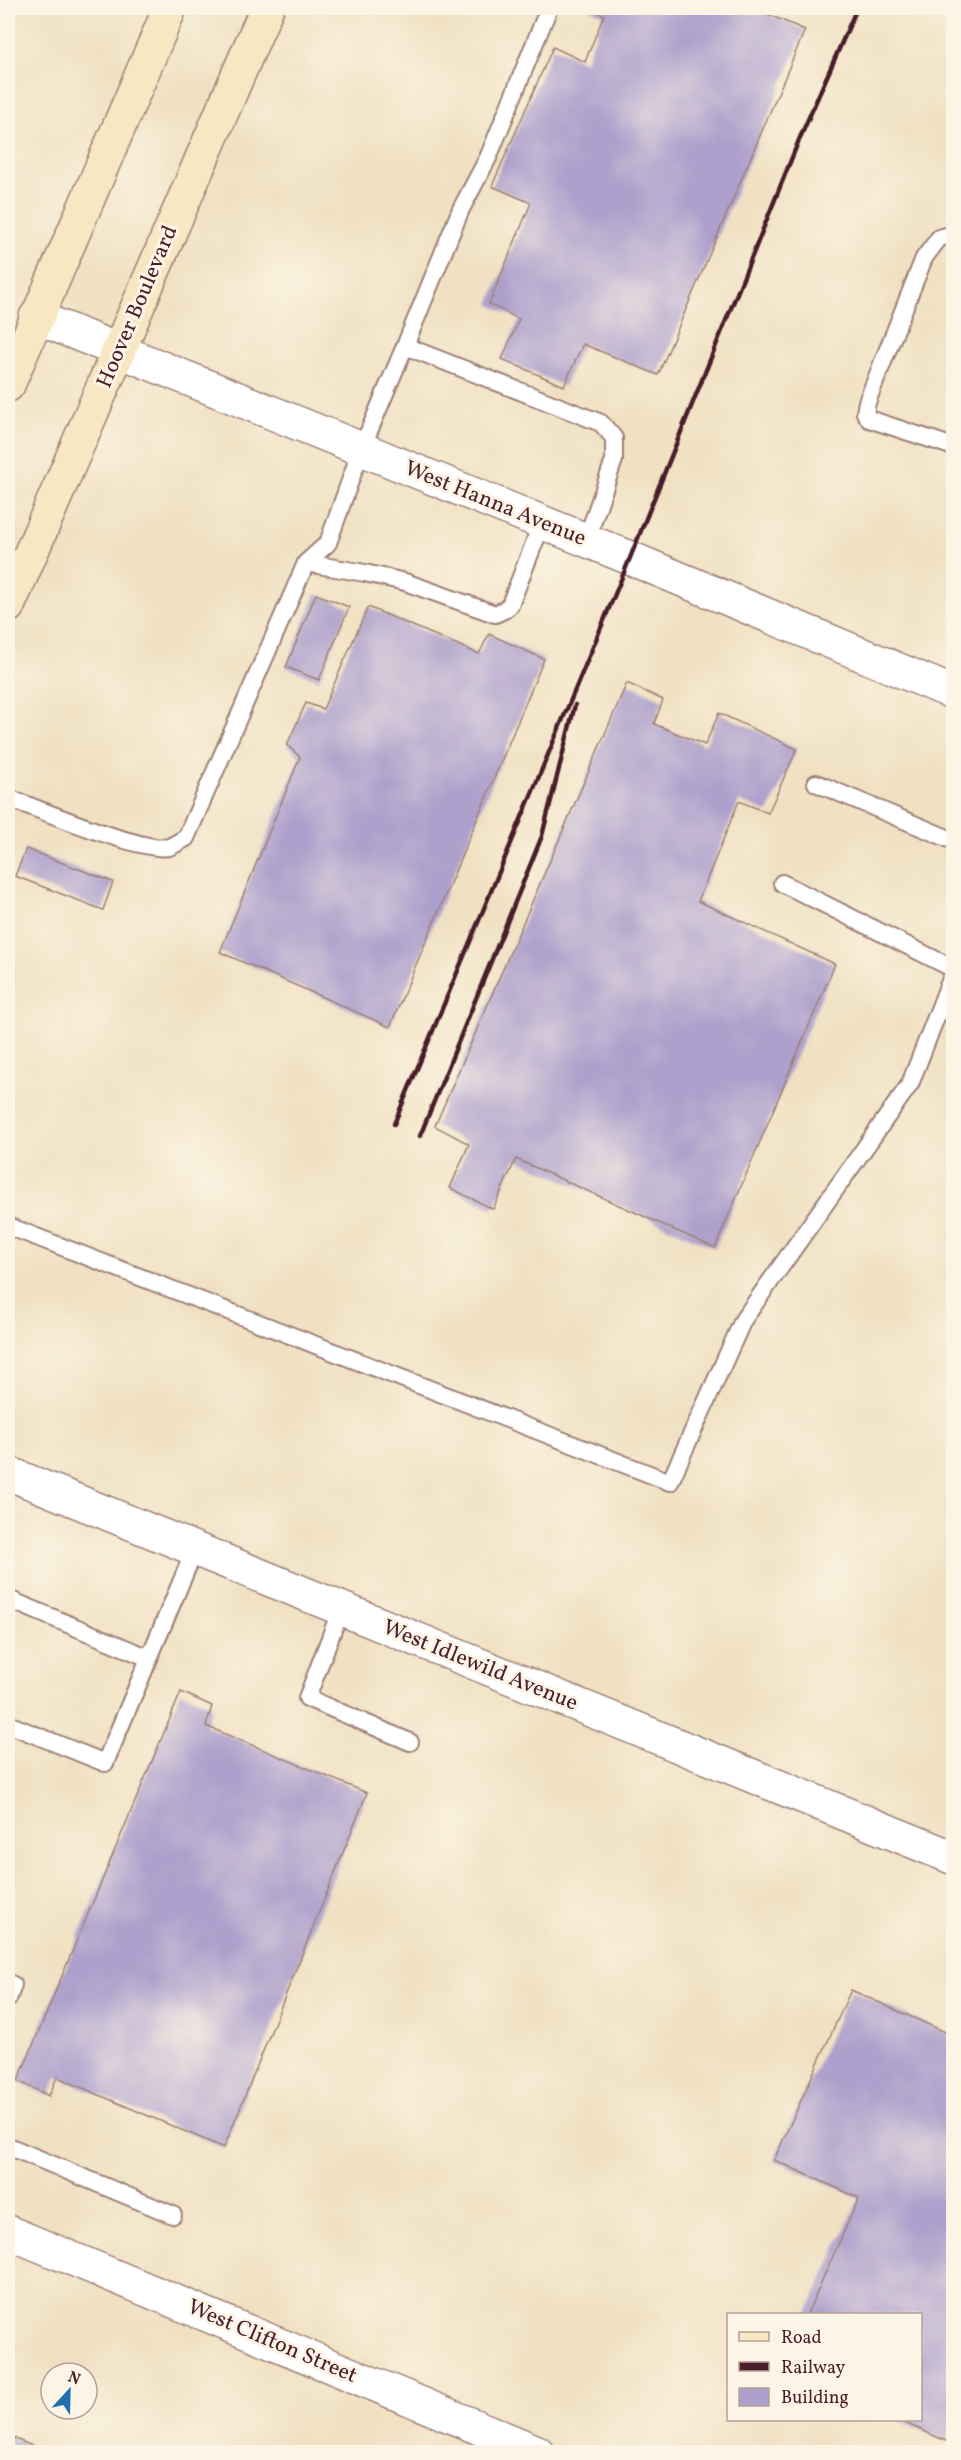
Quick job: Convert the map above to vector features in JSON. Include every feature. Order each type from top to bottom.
[{"type":"main road","points":[[8,384],[171,8]]},
{"type":"main road","name":"Hoover Boulevard","points":[[8,606],[267,8]]},
{"type":"street","name":"West Hanna Avenue","points":[[36,317],[954,693]]},
{"type":"street","name":"West Idlewild Avenue","points":[[8,1473],[954,1858]]},
{"type":"street","name":"West Clifton Street","points":[[8,2232],[537,2452]]},
{"type":"lane","points":[[8,798],[107,834],[151,846],[168,847],[186,838],[306,563],[327,543],[361,450],[461,209],[488,158],[549,8]]},
{"type":"lane","points":[[954,234],[939,238],[924,258],[867,402],[865,413],[869,419],[954,447]]},
{"type":"lane","points":[[405,346],[601,423],[614,438],[614,460],[586,541]]},
{"type":"lane","points":[[306,563],[405,582],[495,614],[510,605],[542,523]]},
{"type":"lane","points":[[816,783],[954,841]]},
{"type":"lane","points":[[8,1226],[670,1482],[743,1320],[910,1084],[954,970],[782,883]]},
{"type":"lane","points":[[8,1724],[105,1763],[195,1549]]},
{"type":"lane","points":[[8,1599],[149,1658]]},
{"type":"lane","points":[[341,1609],[307,1698],[410,1742]]},
{"type":"lane","points":[[8,1983],[14,1985],[8,1999]]},
{"type":"lane","points":[[8,2146],[173,2215]]},
{"type":"building","points":[[587,8],[753,8],[805,30],[658,375],[583,344],[564,386],[502,359],[519,319],[489,304],[531,203],[492,186],[553,47],[585,62],[604,15]]},
{"type":"building","points":[[316,594],[349,607],[319,680],[286,667]]},
{"type":"building","points":[[368,607],[479,654],[489,634],[544,659],[390,1027],[220,952],[300,757],[287,745],[306,703],[323,709]]},
{"type":"building","points":[[627,683],[663,700],[654,724],[705,745],[719,713],[797,749],[768,813],[739,801],[698,901],[835,964],[715,1248],[516,1159],[493,1209],[450,1188],[469,1144],[435,1126]]},
{"type":"building","points":[[26,849],[113,882],[103,910],[15,876]]},
{"type":"building","points":[[181,1692],[212,1706],[206,1726],[367,1793],[224,2148],[57,2077],[49,2096],[18,2081]]},
{"type":"building","points":[[851,1990],[954,2036],[954,2424],[946,2441],[900,2421],[922,2421],[922,2313],[807,2313],[859,2198],[774,2160]]},
{"type":"building","points":[[8,2436],[47,2452],[8,2452]]},
{"type":"railway","points":[[394,1124],[630,558],[799,140],[857,8]]},
{"type":"railway","points":[[420,1136],[542,836],[575,705]]}]
